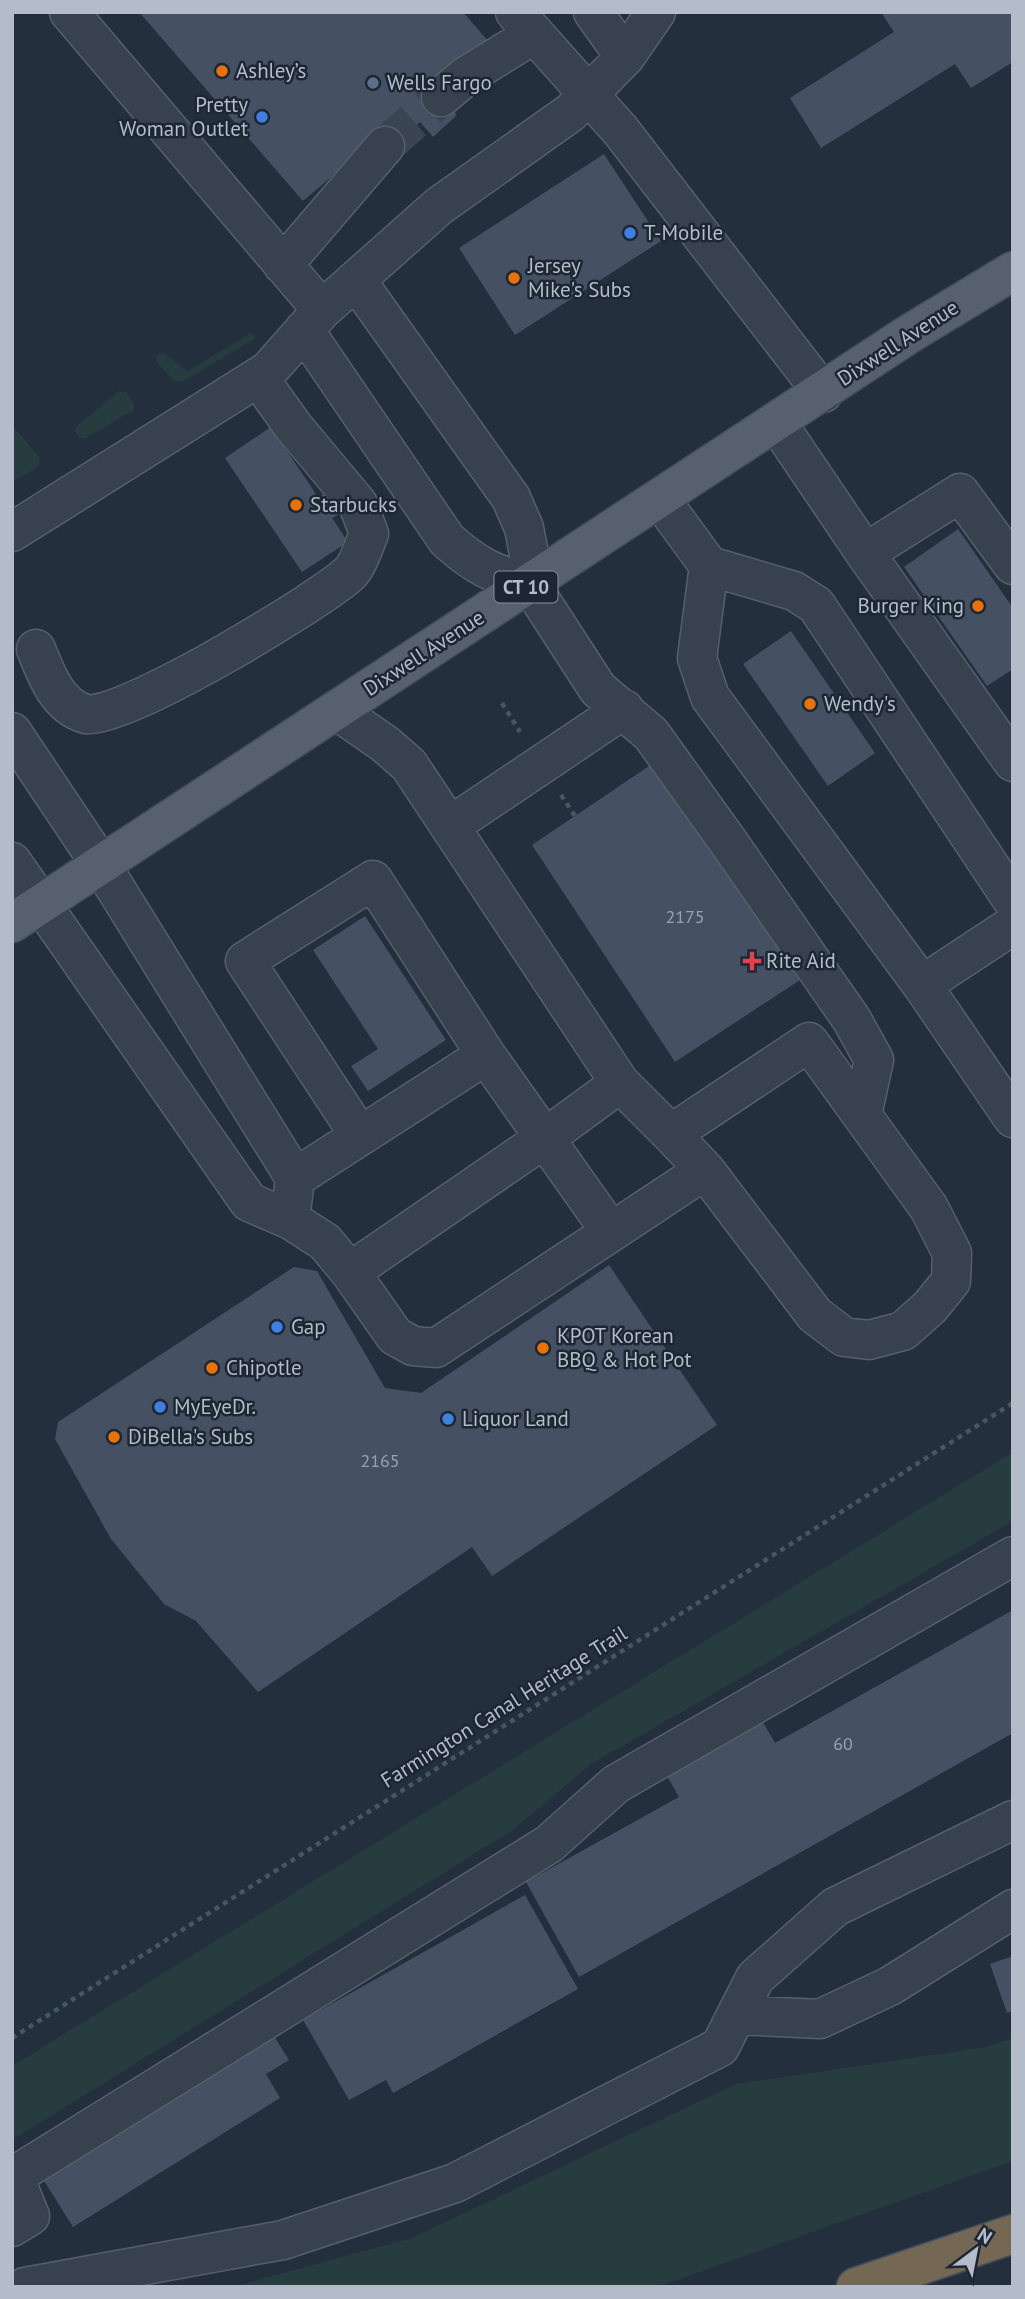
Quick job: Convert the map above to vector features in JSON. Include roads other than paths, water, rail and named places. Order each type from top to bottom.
[{"type":"highway","points":[[856,2287],[1013,2234]]},
{"type":"main road","name":"Dixwell Avenue","points":[[27,914],[909,334],[1013,271]]},
{"type":"lane","points":[[69,12],[283,265],[313,320],[447,540],[471,561],[498,575],[530,584]]},
{"type":"lane","points":[[593,12],[625,57]]},
{"type":"lane","points":[[12,533],[268,371],[313,320],[439,206],[570,113],[625,57],[656,12]]},
{"type":"lane","points":[[441,97],[524,23],[621,131],[823,393]]},
{"type":"lane","points":[[283,265],[385,146]]},
{"type":"lane","points":[[356,280],[512,498],[524,528],[530,559],[530,584],[598,689],[651,734],[852,1020],[874,1060],[862,1115]]},
{"type":"lane","points":[[36,649],[47,677],[61,699],[87,714],[112,711],[150,695],[273,626],[352,571],[369,534],[358,504],[293,426],[257,377]]},
{"type":"lane","points":[[777,422],[865,553],[1013,762]]},
{"type":"lane","points":[[865,553],[960,493],[1013,565]]},
{"type":"lane","points":[[660,499],[709,566],[794,591],[816,605],[1013,901]]},
{"type":"lane","points":[[709,566],[697,658],[710,697],[922,985],[1013,1118]]},
{"type":"lane","points":[[450,826],[624,709]]},
{"type":"lane","points":[[336,710],[409,765],[620,1083],[705,1170],[815,1315],[844,1336],[869,1340],[904,1331],[930,1307],[951,1281],[952,1253],[929,1208],[809,1042],[671,1134]]},
{"type":"lane","points":[[12,732],[101,865],[295,1178],[291,1220]]},
{"type":"lane","points":[[12,862],[27,914],[249,1202],[291,1220],[325,1242],[350,1272],[395,1336],[413,1346],[436,1348],[705,1170]]},
{"type":"lane","points":[[360,1136],[245,961],[373,880],[486,1055],[611,1232]]},
{"type":"lane","points":[[922,985],[1013,925]]},
{"type":"lane","points":[[295,1178],[486,1055]]},
{"type":"lane","points":[[350,1272],[620,1083]]},
{"type":"lane","points":[[12,2227],[30,2216],[14,2176],[549,1844],[616,1784],[1013,1556]]},
{"type":"lane","points":[[24,2287],[283,2240],[455,2183],[720,2047],[755,1978],[835,1907],[1013,1820]]},
{"type":"lane","points":[[737,2015],[820,2019],[890,1986],[1013,1909]]},
{"type":"tunnel","points":[[385,146],[441,97]]},
{"type":"place","name":"Ashley’s","points":[[222,71]]},
{"type":"place","name":"Wells Fargo","points":[[373,83]]},
{"type":"place","name":"Pretty Woman Outlet","points":[[262,117]]},
{"type":"place","name":"T-Mobile","points":[[630,233]]},
{"type":"place","name":"Jersey Mike's Subs","points":[[514,278]]},
{"type":"place","name":"Starbucks","points":[[296,505]]},
{"type":"place","name":"Burger King","points":[[978,606]]},
{"type":"place","name":"Wendy's","points":[[810,704]]},
{"type":"place","name":"Rite Aid","points":[[752,961]]},
{"type":"place","name":"Gap","points":[[277,1327]]},
{"type":"place","name":"KPOT Korean BBQ & Hot Pot","points":[[543,1348]]},
{"type":"place","name":"Chipotle","points":[[212,1368]]},
{"type":"place","name":"MyEyeDr.","points":[[160,1407]]},
{"type":"place","name":"Liquor Land","points":[[448,1419]]},
{"type":"place","name":"DiBella's Subs","points":[[114,1437]]}]
